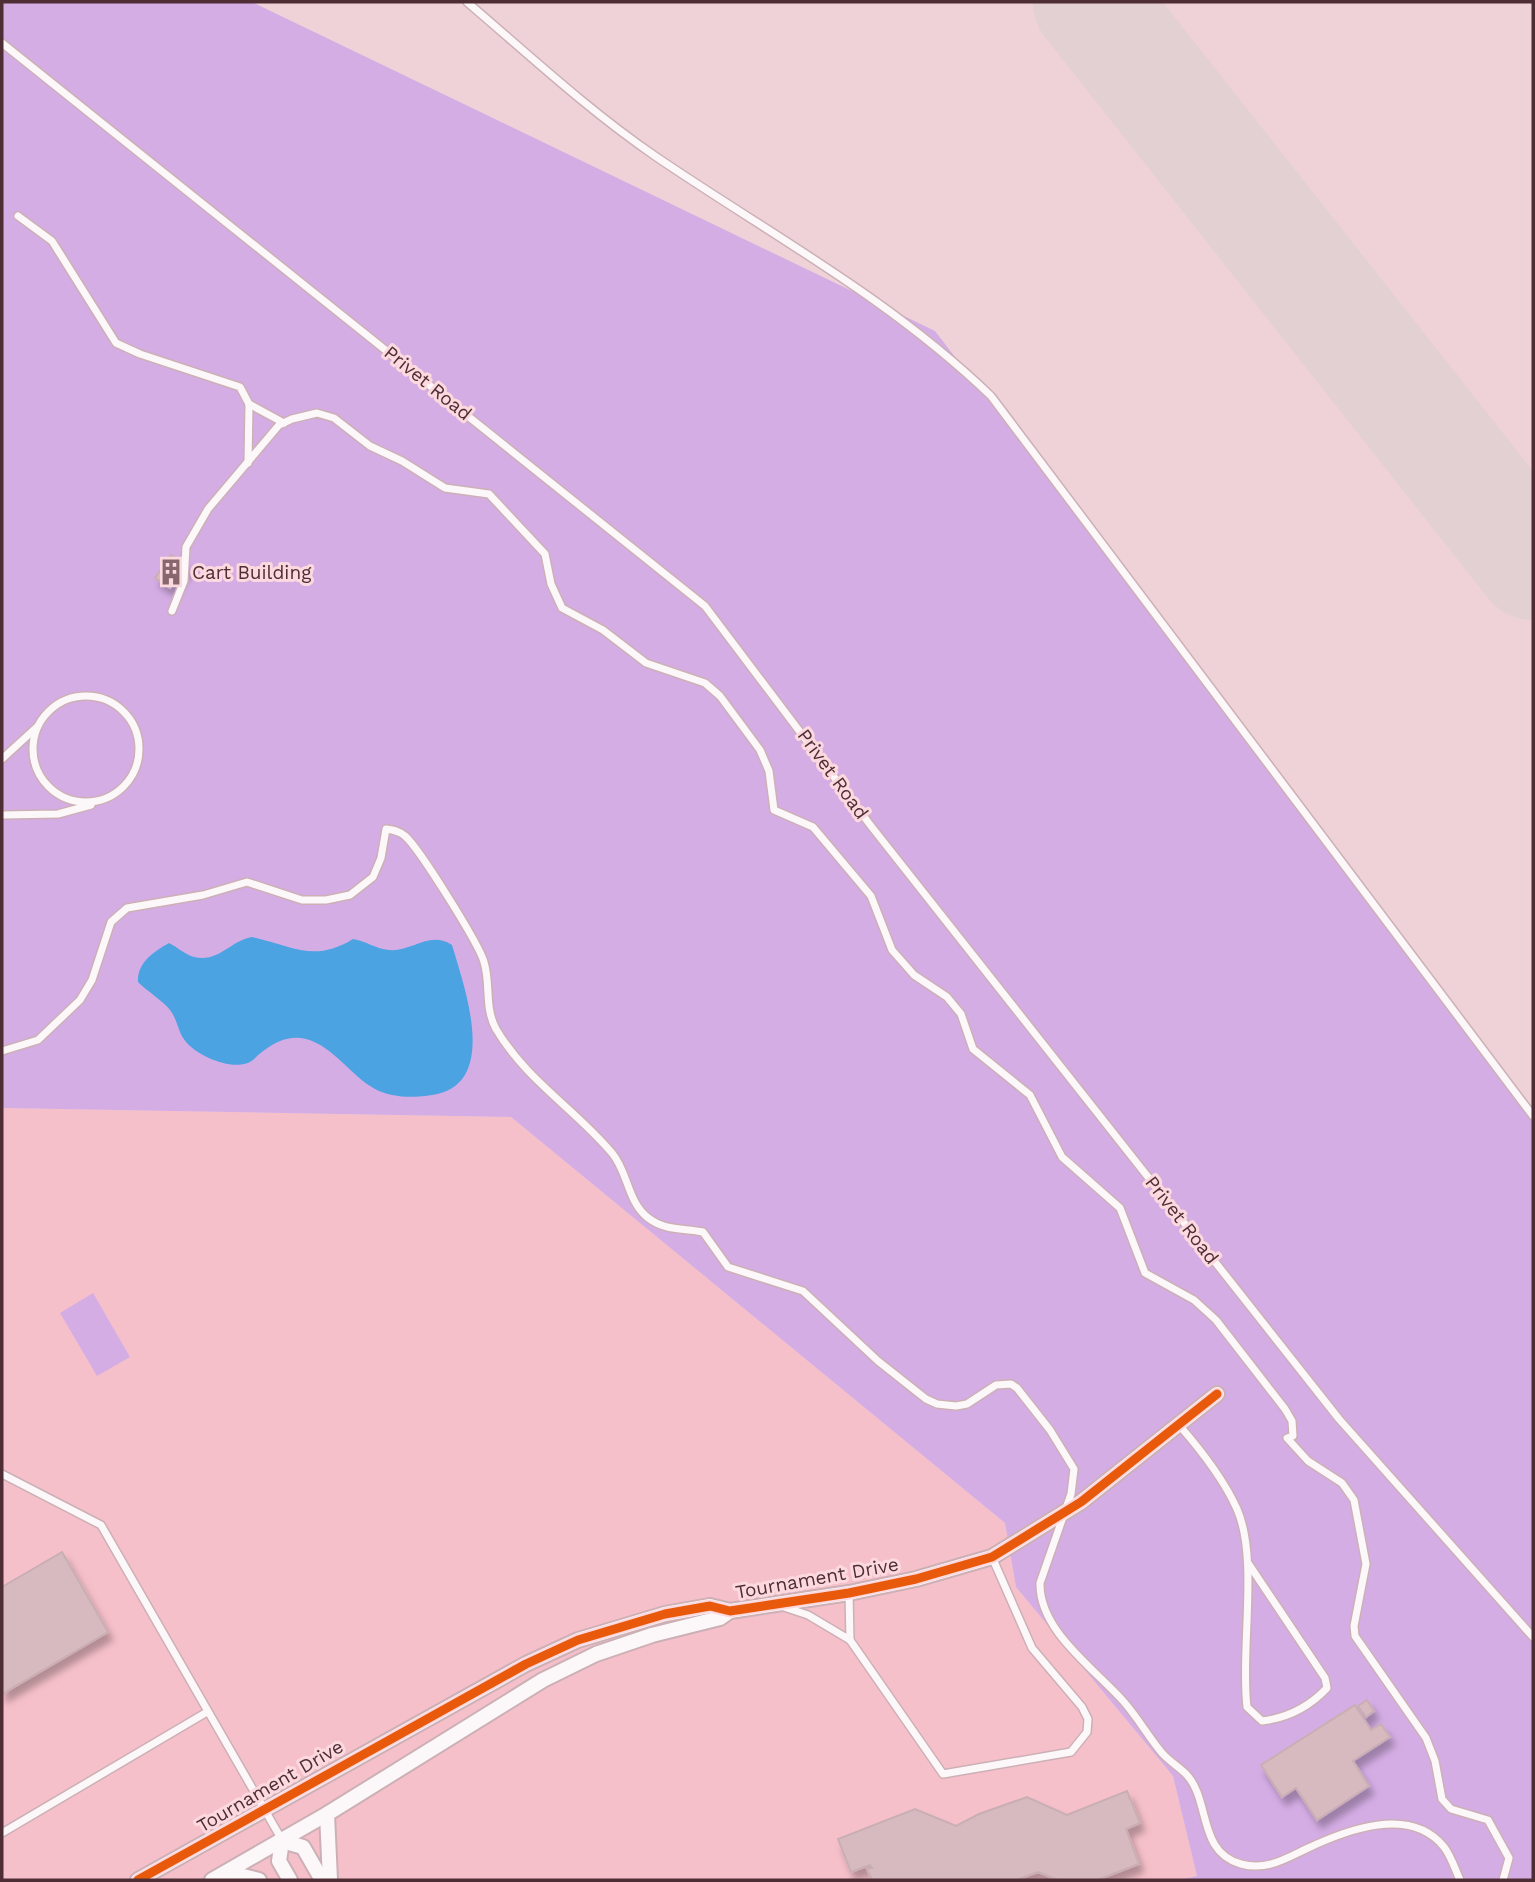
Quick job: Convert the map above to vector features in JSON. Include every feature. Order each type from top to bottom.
[{"type":"street","name":"Tournament Drive","points":[[138,1880],[553,1651],[609,1630],[665,1614],[710,1606],[730,1611],[849,1593],[916,1579],[992,1557],[1063,1513],[1217,1394]]},
{"type":"street","name":"Tournament Drive","points":[[212,1880],[327,1814],[543,1680],[596,1654],[652,1635],[720,1618],[730,1611]]},
{"type":"street","points":[[327,1814],[330,1880]]},
{"type":"street","points":[[290,1880],[279,1861],[282,1840],[303,1847],[322,1880]]},
{"type":"street","points":[[227,1872],[258,1880]]},
{"type":"lane","points":[[467,2],[594,110],[644,148],[835,270],[955,361],[991,396],[1533,1116]]},
{"type":"lane","name":"Privet Road","points":[[2,43],[705,606],[871,826],[1339,1419],[1533,1637]]},
{"type":"lane","points":[[18,215],[52,241],[116,343],[140,355],[240,387],[249,404],[247,463]]},
{"type":"lane","points":[[249,404],[284,423]]},
{"type":"lane","points":[[172,611],[184,581],[186,547],[208,509],[284,423],[317,413],[334,418],[370,446],[445,488],[489,494],[545,554],[551,584],[562,608],[603,630],[646,663],[705,683],[720,696],[760,750],[769,771],[774,810],[813,827],[871,896],[891,950],[914,975],[947,997],[961,1014],[974,1049],[1030,1095],[1062,1157],[1120,1208],[1144,1273],[1194,1300],[1216,1320],[1292,1420],[1293,1436],[1287,1438],[1295,1450],[1342,1483],[1354,1500],[1366,1564],[1354,1626],[1355,1636],[1426,1738],[1435,1761],[1442,1800],[1451,1809],[1488,1820],[1494,1829],[1508,1858],[1503,1880]]},
{"type":"lane","points":[[2,759],[39,726],[50,711],[65,701],[82,696],[115,704],[128,716],[138,738],[138,764],[131,779],[119,791],[104,799],[58,814],[2,815]]},
{"type":"lane","points":[[39,726],[34,752],[41,778],[53,791],[70,800],[88,803],[104,799]]},
{"type":"lane","points":[[2,1051],[38,1040],[80,1000],[92,980],[111,922],[127,908],[203,895],[247,882],[302,900],[339,898],[359,890],[373,877],[382,858],[386,829],[400,832],[425,862],[479,950],[486,972],[490,1016],[505,1042],[554,1098],[611,1151],[631,1195],[648,1217],[676,1230],[703,1232],[728,1267],[739,1273],[803,1291],[877,1361],[926,1399],[937,1404],[956,1406],[967,1404],[996,1385],[1011,1384],[1046,1424],[1074,1469],[1074,1483],[1040,1583],[1040,1597],[1045,1610],[1061,1635],[1130,1709],[1165,1756],[1192,1781],[1210,1836],[1227,1859],[1242,1865],[1273,1865],[1347,1832],[1402,1823],[1418,1828],[1444,1847],[1460,1880]]},
{"type":"lane","points":[[1179,1424],[1195,1443],[1238,1510],[1248,1563],[1243,1680],[1247,1707],[1262,1721],[1283,1718],[1320,1695],[1327,1688],[1325,1678],[1248,1563]]},
{"type":"lane","points":[[2,1474],[101,1525],[282,1840]]},
{"type":"lane","points":[[774,1603],[808,1615],[850,1640],[943,1774],[1071,1752],[1087,1732],[1088,1719],[1082,1707],[1031,1648],[992,1557]]},
{"type":"lane","points":[[849,1593],[850,1640]]},
{"type":"lane","points":[[2,1833],[207,1712]]},
{"type":"shaded area","points":[[2,2],[252,2],[935,331],[1533,1110],[1533,1880],[1179,1880],[1197,1876],[1173,1776],[1016,1587],[1005,1523],[511,1117],[2,1108]]},
{"type":"shaded area","points":[[2,1108],[511,1117],[1005,1523],[1016,1587],[1173,1776],[1197,1876],[1179,1880],[2,1880]]},
{"type":"shaded area","points":[[93,1293],[130,1357],[97,1376],[60,1313]]},
{"type":"water","points":[[252,937],[315,951],[327,950],[353,939],[389,950],[436,940],[452,945],[464,986],[472,1033],[472,1055],[466,1074],[453,1087],[432,1095],[403,1096],[375,1089],[325,1048],[306,1039],[284,1040],[247,1063],[238,1065],[219,1062],[200,1054],[184,1039],[170,1010],[138,982],[140,969],[152,954],[169,943],[191,956],[203,958],[218,954]]},
{"type":"building","name":"Cart Building","points":[[171,555],[187,566],[170,588],[155,578]]},
{"type":"building","points":[[62,1552],[108,1632],[2,1694],[2,1587]]},
{"type":"building","points":[[1367,1700],[1374,1711],[1366,1717],[1358,1706]]},
{"type":"building","points":[[1355,1705],[1371,1730],[1381,1724],[1390,1737],[1353,1761],[1369,1786],[1317,1820],[1296,1788],[1282,1797],[1261,1765]]},
{"type":"building","points":[[1127,1791],[1140,1823],[1126,1829],[1139,1864],[1097,1880],[1058,1880],[1038,1872],[1016,1880],[872,1880],[867,1869],[872,1868],[870,1865],[851,1872],[838,1839],[915,1809],[956,1826],[979,1814],[1027,1797],[1067,1815]]},
{"type":"runway","points":[[1090,2],[1533,563]]},
{"type":"cycle path","points":[[138,1880],[526,1664],[578,1640],[665,1614],[710,1606],[730,1611],[849,1593],[916,1579],[992,1557],[1081,1502],[1217,1394]]},
{"type":"place","name":"Cart Building","points":[[171,572]]}]
